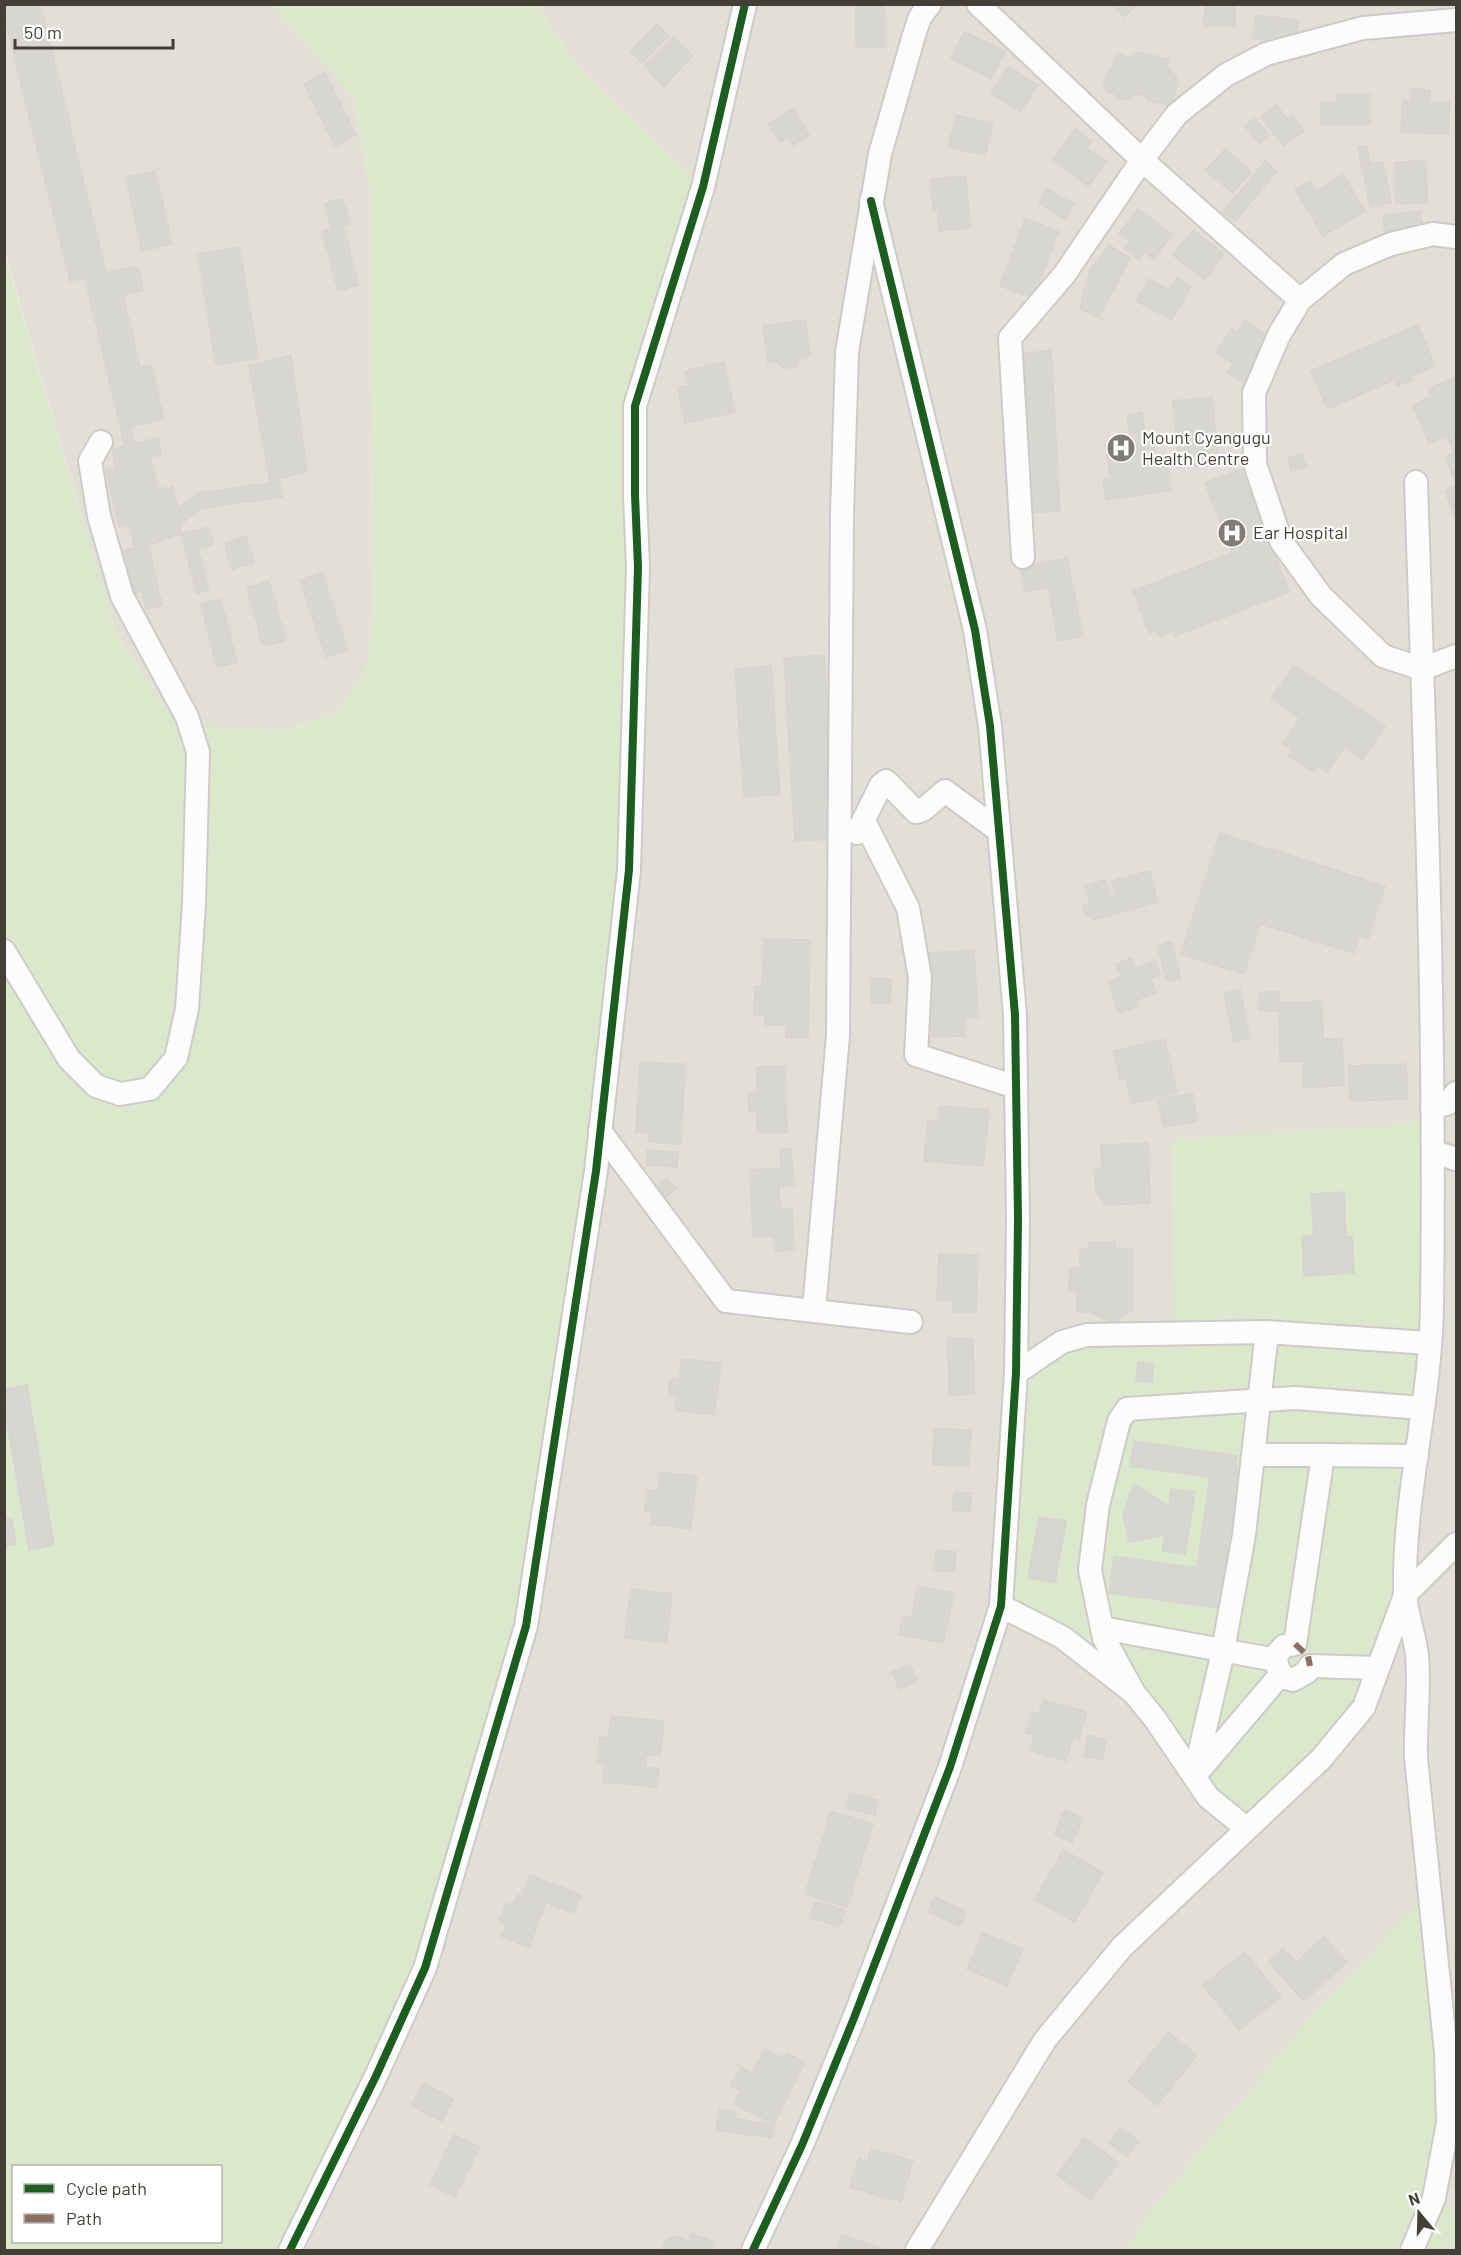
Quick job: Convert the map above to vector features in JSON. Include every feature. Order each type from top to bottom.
[{"type":"street","points":[[291,2250],[376,2076],[425,1968],[526,1626],[600,1131],[632,825],[638,567],[634,495],[635,406],[703,187],[745,4]]},
{"type":"street","points":[[814,1310],[838,1035],[842,514],[848,352],[880,154],[914,35],[920,17],[930,4]]},
{"type":"street","points":[[978,4],[1142,160],[1300,300]]},
{"type":"street","points":[[1023,557],[1010,338],[1064,275],[1142,160],[1177,114],[1226,75],[1266,54],[1363,28],[1456,20]]},
{"type":"street","points":[[753,2250],[802,2145],[867,1986],[950,1767],[1001,1605],[1016,1373],[1018,1219],[1015,1015],[990,726],[975,630],[871,201]]},
{"type":"street","points":[[1456,237],[1432,234],[1392,244],[1344,264],[1300,300],[1279,335],[1254,393],[1256,464],[1259,475],[1281,541],[1321,596],[1383,656],[1422,669],[1456,656]]},
{"type":"street","points":[[4,951],[69,1059],[96,1086],[120,1094],[150,1089],[176,1058],[187,1009],[194,916],[198,752],[187,717],[122,596],[99,516],[90,461],[101,442]]},
{"type":"street","points":[[1412,2250],[1434,2198],[1448,2123],[1448,2087],[1414,1730],[1418,1693],[1416,1652],[1405,1595],[1432,1320],[1434,1152],[1416,482]]},
{"type":"street","points":[[841,867],[881,785],[886,781],[916,812],[923,810],[945,791],[999,831]]},
{"type":"street","points":[[864,821],[908,908],[920,978],[915,1055],[1016,1087]]},
{"type":"street","points":[[1432,1107],[1447,1104],[1456,1093]]},
{"type":"street","points":[[600,1131],[726,1301],[911,1322]]},
{"type":"street","points":[[1434,1152],[1456,1159]]},
{"type":"street","points":[[1016,1373],[1062,1342],[1087,1335],[1267,1332],[1429,1343]]},
{"type":"street","points":[[1194,1776],[1223,1650],[1244,1535],[1255,1455],[1258,1401],[1267,1332]]},
{"type":"street","points":[[1246,1828],[1208,1797],[1134,1693],[1104,1638],[1090,1570],[1098,1505],[1119,1420],[1127,1409],[1295,1398],[1422,1408]]},
{"type":"street","points":[[1255,1455],[1417,1456]]},
{"type":"street","points":[[1279,1667],[1276,1655],[1284,1646],[1295,1644],[1323,1455]]},
{"type":"street","points":[[917,2250],[1046,2040],[1122,1947],[1321,1759],[1364,1707],[1405,1595],[1456,1544]]},
{"type":"street","points":[[1001,1605],[1062,1637],[1134,1693]]},
{"type":"street","points":[[1102,1628],[1223,1650],[1279,1667],[1293,1680],[1307,1672],[1310,1666],[1377,1668]]},
{"type":"street","points":[[1194,1776],[1279,1667]]},
{"type":"shaded area","points":[[5,5],[272,5],[353,97],[370,192],[372,614],[367,666],[339,711],[287,729],[215,727],[165,708],[116,633],[5,252]]},
{"type":"shaded area","points":[[537,5],[1456,5],[1456,2212],[1434,2198],[1313,2014],[1143,2220],[1127,2250],[291,2250],[635,406],[702,187],[578,67]]},
{"type":"green space","points":[[272,5],[537,5],[578,67],[703,187],[635,406],[632,825],[526,1626],[425,1968],[290,2250],[5,2250],[4,252],[116,633],[165,708],[215,727],[287,729],[339,711],[367,666],[372,614],[370,192],[353,97]]},
{"type":"green space","points":[[1433,1121],[1405,1595],[1367,1709],[1255,1832],[1208,1797],[1155,1719],[1001,1606],[1016,1373],[1062,1342],[1174,1331],[1171,1139]]},
{"type":"green space","points":[[1429,1890],[1446,2053],[1434,2198],[1456,2212],[1456,2250],[1127,2250],[1143,2220],[1313,2014]]},
{"type":"building","points":[[4,4],[40,4],[106,273],[70,281],[4,15]]},
{"type":"building","points":[[1112,4],[1136,4],[1137,5],[1124,17]]},
{"type":"building","points":[[1205,4],[1235,4],[1235,26],[1204,26]]},
{"type":"building","points":[[884,5],[885,47],[856,47],[856,6]]},
{"type":"building","points":[[1256,15],[1298,20],[1296,39],[1277,37],[1277,41],[1253,38]]},
{"type":"building","points":[[657,24],[669,36],[642,63],[630,51]]},
{"type":"building","points":[[964,32],[1005,51],[991,79],[951,59]]},
{"type":"building","points":[[673,37],[693,56],[664,86],[644,66]]},
{"type":"building","points":[[1138,52],[1169,59],[1168,67],[1179,81],[1171,105],[1148,101],[1143,94],[1133,95],[1129,100],[1118,99],[1113,92],[1107,93],[1103,83],[1118,54],[1130,58]]},
{"type":"building","points":[[1008,66],[1038,85],[1021,112],[991,93]]},
{"type":"building","points":[[325,73],[356,135],[335,146],[304,84]]},
{"type":"building","points":[[1411,89],[1430,90],[1430,102],[1450,103],[1448,134],[1401,132],[1403,100],[1411,100]]},
{"type":"building","points":[[1337,94],[1370,94],[1370,125],[1321,125],[1321,102],[1337,102]]},
{"type":"building","points":[[1276,105],[1288,120],[1293,116],[1304,131],[1283,146],[1261,117]]},
{"type":"building","points":[[793,109],[809,135],[793,145],[788,137],[780,142],[768,124]]},
{"type":"building","points":[[956,115],[993,124],[985,155],[948,147]]},
{"type":"building","points":[[1255,118],[1269,136],[1259,144],[1245,126]]},
{"type":"building","points":[[1075,129],[1092,141],[1087,148],[1106,162],[1088,186],[1053,160]]},
{"type":"building","points":[[1366,146],[1370,164],[1383,162],[1391,203],[1370,207],[1358,147]]},
{"type":"building","points":[[1225,149],[1251,171],[1233,193],[1206,171]]},
{"type":"building","points":[[1265,161],[1277,171],[1235,221],[1223,212]]},
{"type":"building","points":[[1426,161],[1427,203],[1396,204],[1395,162]]},
{"type":"building","points":[[155,171],[172,244],[142,251],[126,177]]},
{"type":"building","points":[[1343,175],[1365,211],[1323,236],[1295,189],[1310,181],[1316,191]]},
{"type":"building","points":[[966,176],[970,228],[939,231],[938,210],[933,210],[931,179]]},
{"type":"building","points":[[1047,189],[1074,204],[1065,219],[1039,203]]},
{"type":"building","points":[[343,199],[350,224],[343,226],[358,285],[338,291],[322,231],[331,228],[325,203]]},
{"type":"building","points":[[1138,209],[1172,234],[1154,259],[1144,252],[1139,260],[1125,249],[1130,242],[1119,234]]},
{"type":"building","points":[[1421,211],[1422,232],[1385,236],[1383,215]]},
{"type":"building","points":[[1025,219],[1059,231],[1034,298],[1000,286]]},
{"type":"building","points":[[1193,230],[1224,254],[1205,280],[1173,255]]},
{"type":"building","points":[[1109,245],[1130,258],[1099,317],[1080,309],[1090,270]]},
{"type":"building","points":[[239,247],[258,358],[216,365],[198,254]]},
{"type":"building","points":[[137,266],[143,290],[123,295],[140,368],[151,365],[164,419],[130,427],[134,444],[125,446],[85,278]]},
{"type":"building","points":[[1177,278],[1191,286],[1172,320],[1136,301],[1149,279],[1170,290]]},
{"type":"building","points":[[805,320],[810,356],[801,357],[797,366],[783,369],[777,361],[768,363],[763,326]]},
{"type":"building","points":[[1245,321],[1274,340],[1244,383],[1227,372],[1233,364],[1216,352],[1232,329],[1237,333]]},
{"type":"building","points":[[1418,325],[1435,366],[1411,376],[1412,380],[1397,386],[1394,380],[1327,409],[1311,371]]},
{"type":"building","points":[[1051,350],[1060,511],[1031,513],[1024,354]]},
{"type":"building","points":[[291,355],[307,471],[279,479],[283,497],[202,508],[181,524],[178,508],[197,493],[270,483],[249,366]]},
{"type":"building","points":[[724,362],[735,412],[685,423],[678,387],[688,385],[685,371]]},
{"type":"building","points":[[1456,377],[1456,484],[1445,457],[1454,453],[1447,436],[1429,444],[1413,405],[1431,397],[1428,389]]},
{"type":"building","points":[[1212,397],[1219,464],[1179,468],[1173,401]]},
{"type":"building","points":[[1142,412],[1146,437],[1152,434],[1156,456],[1166,454],[1171,490],[1106,500],[1103,479],[1111,478],[1105,445],[1131,441],[1127,415]]},
{"type":"building","points":[[158,438],[161,455],[150,457],[158,490],[173,486],[181,534],[148,545],[162,605],[146,609],[142,591],[127,595],[117,552],[135,548],[129,524],[119,526],[106,470],[116,468],[112,449]]},
{"type":"building","points":[[1302,454],[1306,467],[1291,471],[1288,458]]},
{"type":"building","points":[[1241,469],[1289,592],[1175,636],[1173,631],[1159,636],[1157,630],[1149,633],[1133,591],[1232,553],[1205,483]]},
{"type":"building","points":[[1456,486],[1456,520],[1445,491]]},
{"type":"building","points":[[208,527],[213,544],[198,548],[209,590],[197,593],[181,534]]},
{"type":"building","points":[[246,536],[254,563],[232,569],[225,543]]},
{"type":"building","points":[[1067,558],[1083,636],[1058,641],[1048,587],[1025,592],[1020,568]]},
{"type":"building","points":[[322,573],[348,650],[326,657],[300,580]]},
{"type":"building","points":[[269,581],[286,640],[263,646],[247,588]]},
{"type":"building","points":[[221,599],[237,662],[217,667],[201,604]]},
{"type":"building","points":[[824,655],[835,839],[795,841],[784,658]]},
{"type":"building","points":[[1294,665],[1385,726],[1362,760],[1344,747],[1327,772],[1318,766],[1314,772],[1288,756],[1292,750],[1283,744],[1300,719],[1271,699]]},
{"type":"building","points":[[771,666],[780,794],[744,797],[735,669]]},
{"type":"building","points":[[1220,833],[1385,886],[1368,939],[1359,936],[1354,953],[1260,924],[1244,974],[1181,954]]},
{"type":"building","points":[[1150,871],[1158,902],[1093,920],[1092,916],[1087,918],[1083,905],[1090,903],[1085,886],[1105,880],[1110,898],[1117,896],[1112,881]]},
{"type":"building","points":[[764,939],[810,940],[808,1038],[786,1038],[786,1025],[765,1025],[765,1015],[754,1015],[755,986],[762,987]]},
{"type":"building","points":[[1171,942],[1181,979],[1167,982],[1157,946]]},
{"type":"building","points":[[974,950],[978,1017],[964,1018],[965,1036],[932,1037],[927,953]]},
{"type":"building","points":[[1131,958],[1135,968],[1155,961],[1160,975],[1151,978],[1156,993],[1136,1000],[1138,1006],[1119,1013],[1108,982],[1121,977],[1116,964]]},
{"type":"building","points":[[871,978],[891,979],[890,1003],[871,1003]]},
{"type":"building","points":[[1240,989],[1250,1038],[1234,1042],[1224,993]]},
{"type":"building","points":[[1260,992],[1279,992],[1278,1011],[1259,1010]]},
{"type":"building","points":[[1322,1001],[1323,1039],[1342,1039],[1344,1086],[1303,1087],[1303,1061],[1280,1062],[1279,1003]]},
{"type":"building","points":[[1165,1039],[1177,1093],[1132,1104],[1126,1078],[1120,1079],[1114,1051]]},
{"type":"building","points":[[640,1062],[685,1064],[681,1144],[649,1142],[649,1133],[636,1132]]},
{"type":"building","points":[[1406,1064],[1408,1099],[1350,1101],[1349,1066]]},
{"type":"building","points":[[785,1066],[787,1133],[757,1133],[757,1112],[749,1112],[748,1093],[757,1093],[757,1067]]},
{"type":"building","points":[[1192,1093],[1198,1121],[1164,1127],[1158,1100]]},
{"type":"building","points":[[940,1106],[989,1110],[983,1166],[924,1161],[928,1121],[939,1122]]},
{"type":"building","points":[[1148,1143],[1150,1203],[1105,1205],[1096,1190],[1094,1171],[1102,1167],[1101,1145]]},
{"type":"building","points":[[791,1149],[794,1185],[779,1186],[780,1209],[792,1208],[794,1250],[775,1251],[774,1236],[753,1237],[750,1170],[781,1168],[780,1150]]},
{"type":"building","points":[[647,1150],[678,1152],[677,1167],[647,1165]]},
{"type":"building","points":[[667,1178],[676,1188],[664,1199],[655,1189]]},
{"type":"building","points":[[1344,1192],[1346,1237],[1352,1236],[1354,1273],[1304,1276],[1302,1236],[1314,1236],[1311,1194]]},
{"type":"building","points":[[1089,1242],[1115,1242],[1116,1249],[1132,1249],[1132,1310],[1114,1323],[1089,1312],[1077,1312],[1077,1290],[1069,1290],[1070,1268],[1080,1268],[1080,1249],[1090,1249]]},
{"type":"building","points":[[939,1254],[978,1255],[976,1313],[952,1312],[953,1300],[937,1300]]},
{"type":"building","points":[[948,1338],[973,1338],[974,1394],[949,1395]]},
{"type":"building","points":[[682,1359],[721,1363],[714,1415],[675,1410],[677,1396],[668,1396],[671,1379],[679,1380]]},
{"type":"building","points":[[1138,1362],[1154,1364],[1152,1383],[1136,1381]]},
{"type":"building","points":[[27,1385],[54,1545],[29,1550],[4,1405],[4,1390]]},
{"type":"building","points":[[934,1429],[971,1430],[969,1466],[933,1465]]},
{"type":"building","points":[[1134,1441],[1237,1456],[1236,1470],[1247,1471],[1230,1586],[1221,1584],[1218,1608],[1109,1593],[1114,1556],[1197,1568],[1210,1477],[1130,1466]]},
{"type":"building","points":[[660,1472],[697,1476],[690,1529],[651,1524],[653,1512],[645,1511],[647,1490],[658,1491]]},
{"type":"building","points":[[1134,1484],[1169,1506],[1171,1489],[1195,1492],[1185,1554],[1162,1551],[1165,1535],[1129,1542],[1123,1515]]},
{"type":"building","points":[[954,1492],[972,1493],[970,1512],[952,1510]]},
{"type":"building","points":[[1039,1517],[1066,1521],[1055,1583],[1028,1578]]},
{"type":"building","points":[[4,1519],[12,1520],[16,1544],[4,1546]]},
{"type":"building","points":[[936,1550],[956,1552],[954,1572],[934,1570]]},
{"type":"building","points":[[918,1586],[954,1593],[943,1643],[899,1635],[903,1617],[912,1618]]},
{"type":"building","points":[[631,1589],[672,1594],[666,1643],[625,1638]]},
{"type":"building","points":[[910,1665],[917,1681],[899,1689],[892,1672]]},
{"type":"building","points":[[1043,1700],[1087,1712],[1079,1739],[1073,1737],[1066,1761],[1030,1750],[1034,1735],[1026,1733],[1032,1712],[1039,1714]]},
{"type":"building","points":[[611,1716],[664,1721],[660,1756],[646,1755],[645,1767],[659,1769],[657,1787],[603,1782],[605,1764],[597,1763],[600,1737],[608,1738]]},
{"type":"building","points":[[1088,1735],[1106,1739],[1102,1760],[1084,1757]]},
{"type":"building","points":[[850,1793],[878,1800],[875,1815],[846,1808]]},
{"type":"building","points":[[1064,1810],[1083,1818],[1073,1842],[1055,1835]]},
{"type":"building","points":[[831,1811],[873,1824],[847,1907],[805,1894]]},
{"type":"building","points":[[1063,1850],[1103,1872],[1075,1922],[1035,1900]]},
{"type":"building","points":[[530,1875],[581,1895],[574,1913],[522,1894]]},
{"type":"building","points":[[517,1895],[545,1905],[529,1947],[501,1937],[506,1924],[499,1921],[506,1903],[513,1905]]},
{"type":"building","points":[[934,1897],[966,1911],[960,1926],[928,1912]]},
{"type":"building","points":[[815,1902],[845,1910],[840,1926],[810,1918]]},
{"type":"building","points":[[983,1933],[1023,1949],[1007,1986],[967,1969]]},
{"type":"building","points":[[1324,1937],[1347,1962],[1304,2001],[1268,1962],[1283,1948],[1296,1962]]},
{"type":"building","points":[[1245,1952],[1281,1997],[1239,2030],[1203,1985]]},
{"type":"building","points":[[1168,2032],[1197,2055],[1157,2105],[1128,2082]]},
{"type":"building","points":[[764,2049],[782,2058],[787,2053],[805,2062],[774,2124],[734,2104],[741,2091],[731,2086],[741,2067],[752,2073]]},
{"type":"building","points":[[423,2083],[453,2099],[442,2121],[411,2106]]},
{"type":"building","points":[[719,2109],[736,2112],[735,2119],[774,2125],[772,2138],[716,2130]]},
{"type":"building","points":[[1121,2128],[1138,2141],[1127,2156],[1109,2143]]},
{"type":"building","points":[[454,2135],[480,2147],[455,2197],[430,2185]]},
{"type":"building","points":[[1084,2138],[1118,2163],[1091,2200],[1057,2175]]},
{"type":"building","points":[[871,2149],[913,2161],[901,2202],[850,2187],[859,2158],[868,2161]]},
{"type":"building","points":[[691,2234],[714,2241],[711,2250],[661,2250],[667,2239],[676,2236],[689,2241]]},
{"type":"building","points":[[842,2235],[883,2249],[836,2250]]},
{"type":"marked path","points":[[1295,1644],[1308,1656],[1310,1666]]},
{"type":"cycle path","points":[[290,2250],[376,2076],[425,1968],[526,1626],[596,1171],[629,870],[638,567],[635,406],[703,187],[745,4]]},
{"type":"cycle path","points":[[753,2250],[802,2145],[854,2018],[950,1767],[1001,1606],[1016,1373],[1018,1219],[1015,1015],[990,726],[975,630],[871,201]]},
{"type":"place","name":"Mount Cyangugu Health Centre","points":[[1121,448]]},
{"type":"place","name":"Ear Hospital","points":[[1232,533]]}]
